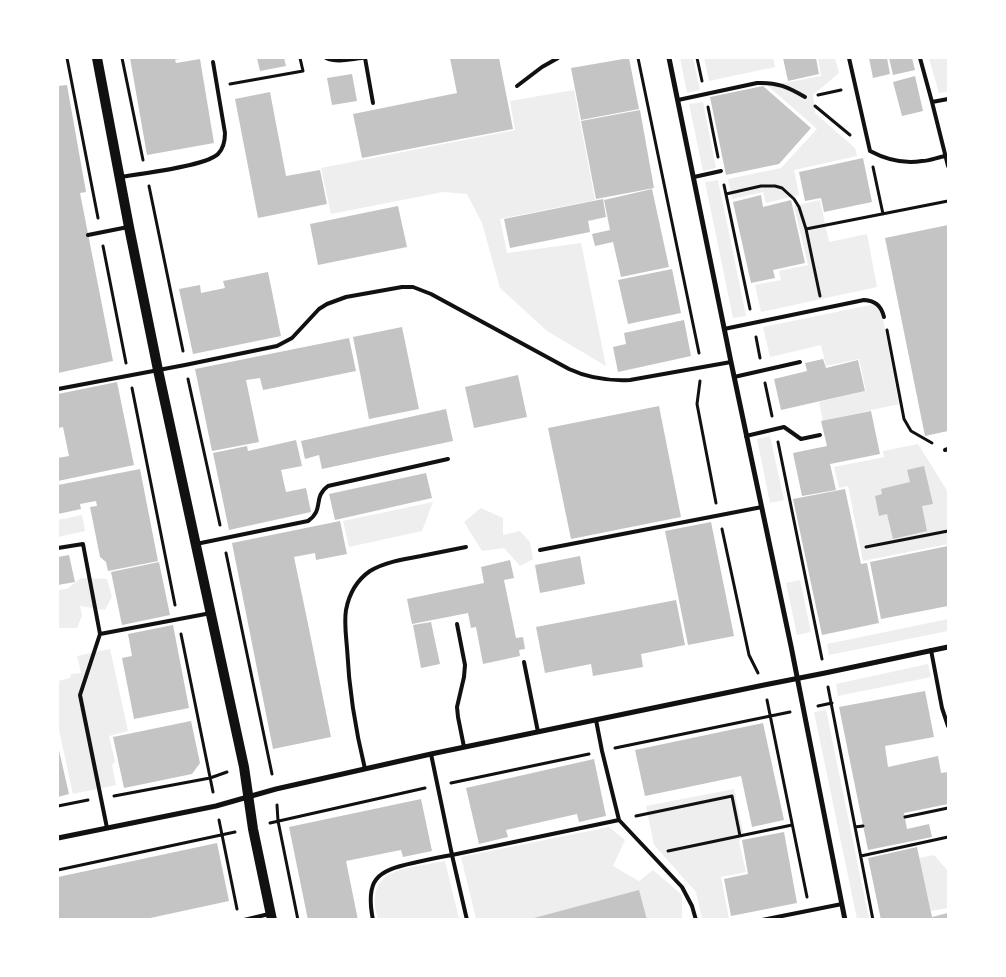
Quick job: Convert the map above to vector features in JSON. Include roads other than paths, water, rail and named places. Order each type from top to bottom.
[{"type":"main road","points":[[97,58],[158,370],[244,767],[253,829],[271,917]]},
{"type":"street","points":[[670,58],[746,436],[798,679],[845,920]]},
{"type":"street","points":[[58,838],[216,806],[276,789],[431,754],[798,679],[948,646]]},
{"type":"lane","points":[[326,58],[340,60],[363,58],[373,103]]},
{"type":"lane","points":[[516,86],[558,58]]},
{"type":"lane","points":[[849,58],[870,151],[880,156],[901,161],[921,162],[946,156]]},
{"type":"lane","points":[[920,58],[948,166]]},
{"type":"lane","points":[[120,177],[205,162],[219,154],[225,140],[225,133],[213,62]]},
{"type":"lane","points":[[678,100],[757,83],[784,86],[805,97]]},
{"type":"lane","points":[[932,102],[948,99]]},
{"type":"lane","points":[[694,178],[721,171]]},
{"type":"lane","points":[[88,235],[129,227]]},
{"type":"lane","points":[[58,389],[282,344],[292,338],[319,309],[328,304],[346,297],[402,287],[413,288],[432,294],[569,370],[590,378],[616,381],[630,380],[731,362]]},
{"type":"lane","points":[[724,329],[864,300],[875,302],[884,317]]},
{"type":"lane","points":[[734,377],[800,362]]},
{"type":"lane","points":[[746,436],[784,427],[801,440],[820,435]]},
{"type":"lane","points":[[196,544],[308,520],[317,512],[321,492],[333,484],[448,459]]},
{"type":"lane","points":[[540,550],[762,507]]},
{"type":"lane","points":[[58,548],[83,544],[100,634],[80,695],[107,828]]},
{"type":"lane","points":[[365,769],[354,722],[348,666],[346,620],[352,592],[363,577],[384,565],[402,559],[466,546]]},
{"type":"lane","points":[[100,634],[211,613]]},
{"type":"lane","points":[[457,624],[465,665],[457,707],[464,747]]},
{"type":"lane","points":[[931,650],[942,708],[948,726]]},
{"type":"lane","points":[[524,662],[538,732]]},
{"type":"lane","points":[[596,720],[619,820],[682,887],[692,906],[696,920]]},
{"type":"lane","points":[[431,754],[467,920]]},
{"type":"lane","points":[[373,920],[370,894],[375,882],[384,871],[399,866],[619,820]]},
{"type":"lane","points":[[762,920],[842,904]]},
{"type":"lane","points":[[244,920],[271,917]]}]
